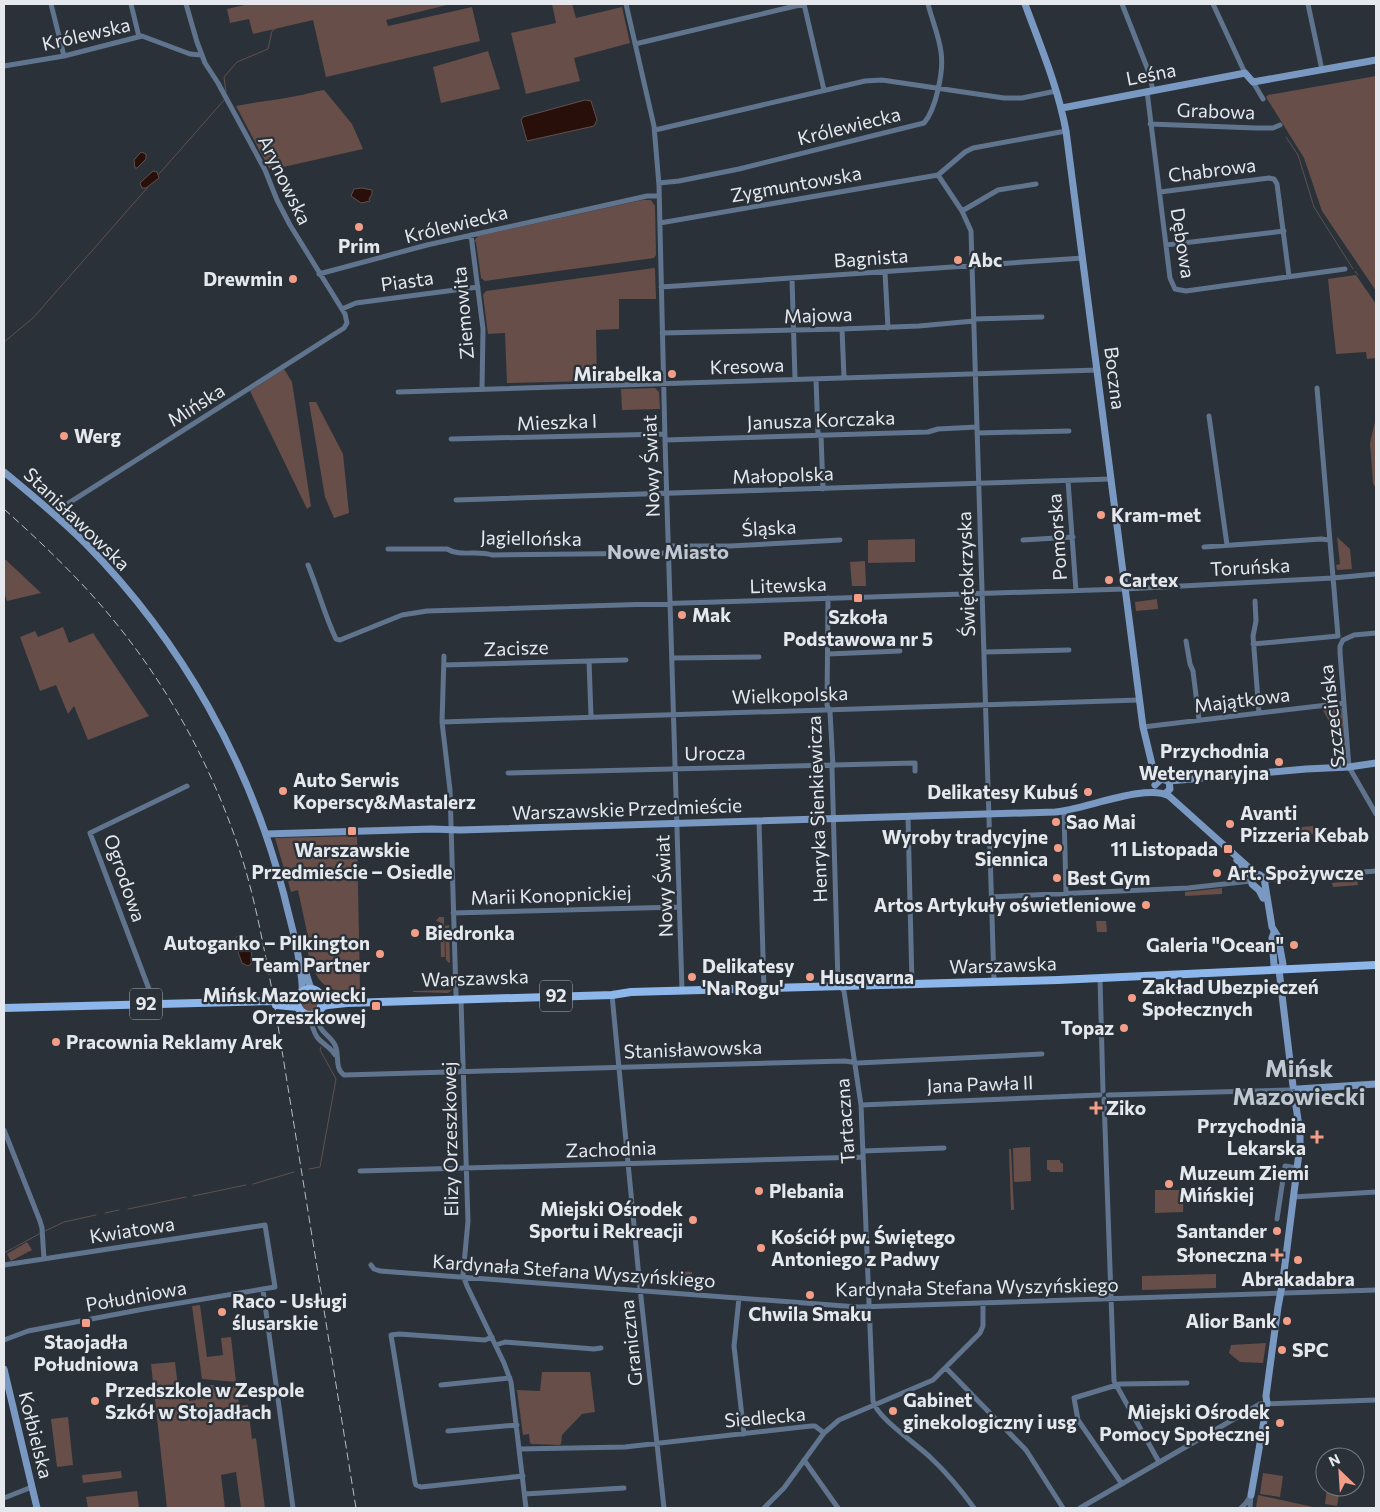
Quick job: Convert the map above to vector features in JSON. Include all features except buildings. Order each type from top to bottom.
[{"type":"main road","name":"Warszawska","points":[[321,995],[328,998],[612,995],[631,992],[682,992],[1100,978],[1376,964]]},
{"type":"main road","name":"92","points":[[4,1008],[280,1000],[291,999],[311,989],[321,995]]},
{"type":"main road","name":"Warszawska","points":[[320,1009],[328,1005],[347,1003],[456,997],[624,990],[631,992]]},
{"type":"main road","points":[[300,993],[297,1002],[298,1007],[306,1014]]},
{"type":"main road","points":[[320,1009],[323,1002],[321,995]]},
{"type":"main road","name":"92","points":[[4,1012],[270,1005],[298,1007]]},
{"type":"main road","name":"92","points":[[306,1014],[314,1014],[320,1009]]},
{"type":"street","points":[[51,4],[64,56]]},
{"type":"street","points":[[131,4],[139,37]]},
{"type":"street","name":"Arynowska","points":[[186,4],[202,55],[265,170],[284,215],[346,316]]},
{"type":"street","name":"Nowy Świat","points":[[626,4],[655,130],[659,183],[682,992]]},
{"type":"street","points":[[635,44],[804,4],[824,90]]},
{"type":"street","name":"Królewiecka","points":[[659,183],[679,181],[739,168],[926,122],[934,106],[942,62],[941,51],[928,4]]},
{"type":"street","name":"Boczna","points":[[1025,4],[1062,108],[1084,258],[1143,727],[1152,761],[1163,786]]},
{"type":"street","name":"Dębowa","points":[[1122,4],[1148,70],[1150,124],[1171,282],[1178,290],[1186,291],[1345,269]]},
{"type":"street","points":[[1213,4],[1246,73],[1263,99]]},
{"type":"street","points":[[1308,4],[1322,70]]},
{"type":"street","name":"Królewska","points":[[4,66],[64,56],[142,36],[190,54],[202,55]]},
{"type":"street","points":[[1253,82],[1376,60]]},
{"type":"street","name":"Leśna","points":[[1062,108],[1246,73]]},
{"type":"street","points":[[655,130],[859,82],[882,80],[1004,98],[1022,98],[1056,91]]},
{"type":"street","name":"Grabowa","points":[[1150,124],[1256,128],[1273,128],[1280,125]]},
{"type":"street","points":[[938,175],[965,152],[973,148],[1066,131]]},
{"type":"street","name":"Świętokrzyska","points":[[938,175],[962,211],[971,231],[994,982]]},
{"type":"street","name":"Zygmuntowska","points":[[660,223],[938,175]]},
{"type":"street","name":"Chabrowa","points":[[1160,192],[1272,179],[1277,184],[1289,276]]},
{"type":"street","points":[[962,211],[998,190],[1036,184]]},
{"type":"street","name":"Królewiecka","points":[[319,274],[427,245],[647,196],[659,196]]},
{"type":"street","points":[[1166,245],[1284,231]]},
{"type":"street","name":"Ziemowita","points":[[471,235],[484,339],[482,389]]},
{"type":"street","name":"Bagnista","points":[[661,287],[1084,258]]},
{"type":"street","points":[[885,272],[888,328]]},
{"type":"street","points":[[792,278],[796,379]]},
{"type":"street","name":"Piasta","points":[[342,308],[356,304],[478,287]]},
{"type":"street","name":"Mińska","points":[[53,513],[344,328],[347,323],[346,316]]},
{"type":"street","name":"Majowa","points":[[662,333],[888,328],[974,320],[1042,317]]},
{"type":"street","points":[[842,329],[844,378]]},
{"type":"street","name":"Kresowa","points":[[398,392],[1098,370]]},
{"type":"street","points":[[816,379],[823,489]]},
{"type":"street","name":"Szczecińska","points":[[1317,388],[1338,636]]},
{"type":"street","points":[[1209,416],[1227,545]]},
{"type":"street","name":"Janusza Korczaka","points":[[665,440],[928,432],[938,428],[977,427]]},
{"type":"street","points":[[977,433],[1069,431]]},
{"type":"street","name":"Mieszka I","points":[[451,440],[665,434]]},
{"type":"street","name":"Stanisławowska","points":[[4,472],[53,513],[103,563],[165,638],[203,696],[246,782],[266,834],[280,878],[299,954]]},
{"type":"street","name":"Małopolska","points":[[456,500],[1111,479]]},
{"type":"street","name":"Pomorska","points":[[1068,481],[1069,498],[1071,501],[1076,591]]},
{"type":"street","points":[[1023,540],[1072,537]]},
{"type":"street","name":"Śląska","points":[[669,546],[730,546],[840,540]]},
{"type":"street","points":[[1204,547],[1330,540]]},
{"type":"street","name":"Jagiellońska","points":[[388,549],[447,549],[453,552],[484,552],[492,555],[669,553]]},
{"type":"street","name":"Litewska","points":[[308,565],[318,589],[324,612],[336,639],[340,640],[402,615],[452,610],[1125,589]]},
{"type":"street","name":"Toruńska","points":[[1125,589],[1376,574]]},
{"type":"street","name":"Henryka Sienkiewicza","points":[[828,598],[827,705],[830,712],[833,766],[838,982],[841,987]]},
{"type":"street","points":[[1255,601],[1256,621],[1253,644],[1259,713]]},
{"type":"street","points":[[1253,644],[1338,636],[1343,640],[1352,635],[1376,633]]},
{"type":"street","name":"Szczecińska","points":[[1343,640],[1340,649],[1349,767],[1376,814]]},
{"type":"street","points":[[1186,641],[1193,671],[1200,720]]},
{"type":"street","points":[[984,652],[1069,650]]},
{"type":"street","points":[[828,654],[900,651]]},
{"type":"street","name":"Elizy Orzeszkowej","points":[[444,656],[442,722],[450,790],[456,997],[463,1071],[468,1221],[463,1275],[465,1278]]},
{"type":"street","points":[[672,658],[759,657]]},
{"type":"street","name":"Zacisze","points":[[444,665],[626,660]]},
{"type":"street","points":[[589,661],[591,716]]},
{"type":"street","name":"Wielkopolska","points":[[442,722],[1139,700]]},
{"type":"street","name":"Majątkowa","points":[[1143,727],[1344,703]]},
{"type":"street","name":"Urocza","points":[[508,773],[915,763],[915,770]]},
{"type":"street","name":"Warszawskie Przedmieście","points":[[266,834],[1064,812],[1182,780],[1349,767],[1376,763]]},
{"type":"street","name":"Ogrodowa","points":[[153,1004],[90,833],[188,786]]},
{"type":"street","points":[[1163,786],[1230,852],[1253,878],[1253,886],[1376,871]]},
{"type":"street","points":[[1064,812],[1066,894]]},
{"type":"street","points":[[908,817],[912,984]]},
{"type":"street","points":[[759,821],[764,989]]},
{"type":"street","points":[[1230,852],[1253,878]]},
{"type":"street","points":[[1242,882],[1245,877],[1245,870]]},
{"type":"street","points":[[991,897],[1188,888],[1242,882],[1262,876],[1262,884],[1274,932],[1278,937],[1283,964],[1279,970],[1301,1139],[1281,1294],[1266,1391],[1267,1403],[1250,1508]]},
{"type":"street","name":"Marii Konopnickiej","points":[[454,913],[679,907]]},
{"type":"street","points":[[299,954],[311,989]]},
{"type":"street","points":[[299,954],[300,993]]},
{"type":"street","points":[[1100,978],[1115,1385],[1159,1462]]},
{"type":"street","name":"Tartaczna","points":[[841,987],[844,991],[861,1105],[874,1404]]},
{"type":"street","name":"Graniczna","points":[[612,995],[640,1291],[664,1508]]},
{"type":"street","points":[[320,1009],[318,1019],[320,1028],[335,1045],[337,1058]]},
{"type":"street","points":[[306,1014],[311,1020],[318,1038],[332,1049],[337,1058]]},
{"type":"street","name":"Stanisławowska","points":[[337,1058],[340,1072],[344,1075],[855,1062],[1042,1054]]},
{"type":"street","points":[[1294,1089],[1376,1086]]},
{"type":"street","name":"Jana Pawła II","points":[[861,1105],[1294,1089]]},
{"type":"street","points":[[4,1130],[30,1193],[42,1231],[44,1259]]},
{"type":"street","name":"Zachodnia","points":[[360,1171],[863,1154],[944,1148]]},
{"type":"street","points":[[1277,1218],[1285,1166],[1297,1168]]},
{"type":"street","points":[[1293,1197],[1376,1192]]},
{"type":"street","name":"Kwiatowa","points":[[4,1265],[265,1225],[275,1287]]},
{"type":"street","name":"Kardynała Stefana Wyszyńskiego","points":[[371,1265],[380,1271],[870,1307],[1376,1290]]},
{"type":"street","points":[[465,1278],[510,1378],[526,1508]]},
{"type":"street","name":"Południowa","points":[[4,1340],[28,1330],[275,1287]]},
{"type":"street","points":[[263,1290],[293,1508]]},
{"type":"street","points":[[738,1298],[734,1346],[744,1434]]},
{"type":"street","name":"Siedlecka","points":[[520,1449],[608,1448],[812,1426],[824,1433],[839,1420],[933,1380],[980,1333],[983,1324],[983,1304]]},
{"type":"street","points":[[492,1337],[485,1340],[391,1335],[415,1482],[421,1487],[523,1476]]},
{"type":"street","points":[[496,1345],[504,1342],[601,1348]]},
{"type":"street","points":[[946,1368],[1022,1444],[1063,1508]]},
{"type":"street","name":"Kołbielska","points":[[4,1369],[37,1508]]},
{"type":"street","points":[[441,1384],[510,1378]]},
{"type":"street","points":[[1122,1484],[1078,1420],[1074,1398],[1115,1385],[1187,1382]]},
{"type":"street","points":[[1080,1508],[1253,1408],[1267,1403],[1376,1400]]},
{"type":"street","points":[[874,1404],[880,1414],[940,1466],[974,1508]]},
{"type":"street","points":[[448,1431],[517,1424]]},
{"type":"street","points":[[764,1508],[784,1488],[824,1433]]},
{"type":"street","points":[[804,1460],[838,1508]]},
{"type":"street","points":[[4,1498],[32,1487]]},
{"type":"street","points":[[525,1494],[624,1488]]},
{"type":"street","points":[[1241,1508],[1251,1495]]},
{"type":"shaded area","points":[[249,4],[451,4],[386,20],[388,26],[472,7],[480,41],[326,77],[313,20],[253,34],[249,19],[230,23],[227,9]]},
{"type":"shaded area","points":[[552,4],[572,4],[576,18],[622,7],[630,43],[574,58],[580,81],[526,94],[511,33],[556,23]]},
{"type":"shaded area","points":[[488,51],[500,89],[441,103],[433,67]]},
{"type":"shaded area","points":[[1376,76],[1376,291],[1322,211],[1304,158],[1266,97],[1268,95]]},
{"type":"shaded area","points":[[324,90],[352,124],[363,149],[270,170],[236,106]]},
{"type":"shaded area","points":[[585,100],[591,101],[597,120],[594,126],[527,141],[521,120],[523,117]]},
{"type":"shaded area","points":[[141,152],[146,154],[146,159],[135,168],[134,160]]},
{"type":"shaded area","points":[[153,171],[157,172],[159,178],[146,188],[142,188],[140,183]]},
{"type":"shaded area","points":[[354,189],[372,190],[370,201],[361,203],[351,196]]},
{"type":"shaded area","points":[[642,200],[651,200],[655,206],[656,255],[654,258],[485,281],[481,278],[476,242],[474,241],[478,236]]},
{"type":"shaded area","points":[[654,268],[656,299],[619,299],[619,329],[596,330],[597,381],[507,383],[505,333],[488,334],[483,295],[486,291]]},
{"type":"shaded area","points":[[1356,275],[1376,304],[1376,358],[1367,359],[1366,352],[1336,354],[1328,279]]},
{"type":"shaded area","points":[[284,369],[292,382],[311,506],[307,509],[250,391]]},
{"type":"shaded area","points":[[655,388],[659,392],[660,409],[622,410],[621,389]]},
{"type":"shaded area","points":[[309,402],[316,402],[343,454],[349,513],[334,518],[325,497]]},
{"type":"shaded area","points":[[1376,418],[1376,489],[1373,483],[1370,443]]},
{"type":"shaded area","points":[[1337,537],[1350,549],[1352,569],[1337,570],[1336,565],[1340,564]]},
{"type":"shaded area","points":[[915,539],[915,562],[868,563],[868,540]]},
{"type":"shaded area","points":[[4,560],[41,593],[7,601],[4,592]]},
{"type":"shaded area","points":[[865,561],[866,586],[852,586],[850,562]]},
{"type":"shaded area","points":[[1157,599],[1158,609],[1136,611],[1135,602]]},
{"type":"shaded area","points":[[63,627],[69,643],[93,633],[149,716],[88,740],[74,706],[68,714],[56,685],[40,691],[20,637],[35,631],[38,637]]},
{"type":"shaded area","points":[[1326,707],[1342,709],[1344,749],[1323,710]]},
{"type":"shaded area","points":[[1313,826],[1314,834],[1302,835],[1301,827]]},
{"type":"shaded area","points":[[357,836],[360,989],[335,990],[320,980],[312,967],[306,945],[305,938],[308,937],[298,890],[291,892],[275,838]]},
{"type":"shaded area","points":[[1357,880],[1358,885],[1333,887],[1332,883]]},
{"type":"shaded area","points":[[1222,888],[1222,894],[1185,896],[1185,892]]},
{"type":"shaded area","points":[[439,917],[444,917],[445,957],[441,957],[440,922],[436,921]]},
{"type":"shaded area","points":[[1096,921],[1106,921],[1107,932],[1097,932]]},
{"type":"shaded area","points":[[449,925],[449,963],[446,960],[445,926]]},
{"type":"shaded area","points":[[243,934],[251,952],[252,960],[248,966],[242,963],[234,941],[237,936]]},
{"type":"shaded area","points":[[452,990],[448,993],[413,992],[413,991]]},
{"type":"shaded area","points":[[306,991],[314,991],[320,997],[320,1005],[314,1011],[306,1011],[300,1005],[300,997]]},
{"type":"shaded area","points":[[1030,1147],[1031,1181],[1014,1182],[1013,1148]]},
{"type":"shaded area","points":[[1009,1149],[1011,1149],[1014,1210],[1011,1210]]},
{"type":"shaded area","points":[[1047,1160],[1060,1160],[1063,1164],[1063,1172],[1050,1172],[1047,1170]]},
{"type":"shaded area","points":[[1155,1190],[1184,1190],[1183,1212],[1155,1213]]},
{"type":"shaded area","points":[[27,1242],[32,1250],[11,1261],[7,1254]]},
{"type":"shaded area","points":[[678,1271],[692,1272],[692,1281],[677,1280]]},
{"type":"shaded area","points":[[1216,1274],[1216,1288],[1142,1290],[1142,1276]]},
{"type":"shaded area","points":[[200,1305],[207,1357],[223,1355],[221,1338],[231,1337],[236,1382],[202,1379],[192,1306]]},
{"type":"shaded area","points":[[1266,1343],[1263,1363],[1240,1362],[1229,1353],[1231,1345]]},
{"type":"shaded area","points":[[175,1362],[179,1395],[187,1394],[189,1401],[196,1400],[194,1386],[237,1386],[239,1406],[248,1405],[252,1439],[256,1438],[265,1508],[241,1508],[236,1472],[221,1475],[225,1508],[167,1508],[151,1364]]},
{"type":"shaded area","points":[[542,1372],[590,1372],[595,1412],[582,1414],[562,1435],[561,1444],[559,1445],[532,1444],[530,1443],[529,1434],[523,1435],[517,1390],[540,1391]]},
{"type":"shaded area","points":[[68,1417],[73,1465],[57,1467],[51,1419]]},
{"type":"shaded area","points":[[121,1471],[122,1478],[83,1483],[82,1475]]},
{"type":"shaded area","points":[[1263,1473],[1283,1476],[1280,1497],[1260,1494]]},
{"type":"shaded area","points":[[137,1491],[139,1508],[88,1508],[86,1497]]},
{"type":"shaded area","points":[[1258,1495],[1318,1508],[1256,1508]]},
{"type":"shaded area","points":[[1326,1497],[1339,1497],[1337,1506],[1325,1504]]},
{"type":"waterway","points":[[226,92],[224,77],[237,62],[268,49],[272,31],[298,12],[328,4]]},
{"type":"waterway","points":[[159,174],[225,99]]},
{"type":"waterway","points":[[1286,137],[1298,155],[1314,207],[1353,269]]},
{"type":"waterway","points":[[4,342],[33,318],[148,187]]},
{"type":"waterway","points":[[1355,271],[1358,275]]},
{"type":"waterway","points":[[1376,424],[1371,445],[1376,485]]},
{"type":"waterway","points":[[309,1169],[320,1167],[336,1079],[320,1050],[321,1047]]},
{"type":"waterway","points":[[253,1184],[294,1172]]},
{"type":"waterway","points":[[193,1196],[246,1185]]},
{"type":"waterway","points":[[128,1209],[186,1197]]},
{"type":"waterway","points":[[105,1213],[119,1210]]},
{"type":"waterway","points":[[45,1231],[64,1222],[96,1215]]},
{"type":"waterway","points":[[4,1253],[41,1233]]},
{"type":"railway","points":[[4,509],[76,577],[136,649],[155,676],[190,734],[219,795],[231,826],[251,892],[273,995],[356,1508]]},
{"type":"place","name":"Prim","points":[[359,227]]},
{"type":"place","name":"Abc","points":[[958,260]]},
{"type":"place","name":"Drewmin","points":[[293,279]]},
{"type":"place","name":"Mirabelka","points":[[672,374]]},
{"type":"place","name":"Werg","points":[[64,436]]},
{"type":"place","name":"Kram-met","points":[[1101,515]]},
{"type":"place","name":"Cartex","points":[[1109,580]]},
{"type":"place","name":"Szkoła Podstawowa nr 5","points":[[858,598]]},
{"type":"place","name":"Mak","points":[[682,615]]},
{"type":"place","name":"Przychodnia Weterynaryjna","points":[[1279,762]]},
{"type":"place","name":"Auto Serwis Koperscy&Mastalerz","points":[[283,791]]},
{"type":"place","name":"Delikatesy Kubuś","points":[[1088,792]]},
{"type":"place","name":"Sao Mai","points":[[1056,822]]},
{"type":"place","name":"Avanti Pizzeria Kebab","points":[[1230,824]]},
{"type":"place","name":"Warszawskie Przedmieście – Osiedle","points":[[352,831]]},
{"type":"place","name":"Wyroby tradycyjne Siennica","points":[[1058,848]]},
{"type":"place","name":"11 Listopada","points":[[1228,849]]},
{"type":"place","name":"Art. Spożywcze","points":[[1217,873]]},
{"type":"place","name":"Best Gym","points":[[1057,878]]},
{"type":"place","name":"Artos Artykuły oświetleniowe","points":[[1146,905]]},
{"type":"place","name":"Biedronka","points":[[415,933]]},
{"type":"place","name":"Galeria \"Ocean\"","points":[[1294,945]]},
{"type":"place","name":"Autoganko – Pilkington Team Partner","points":[[380,954]]},
{"type":"place","name":"Delikatesy 'Na Rogu'","points":[[692,977]]},
{"type":"place","name":"Husqvarna","points":[[810,977]]},
{"type":"place","name":"Zakład Ubezpieczeń Społecznych","points":[[1132,998]]},
{"type":"place","name":"Mińsk Mazowiecki Orzeszkowej","points":[[376,1006]]},
{"type":"place","name":"Topaz","points":[[1124,1028]]},
{"type":"place","name":"Pracownia Reklamy Arek","points":[[56,1042]]},
{"type":"place","name":"Ziko","points":[[1096,1108]]},
{"type":"place","name":"Przychodnia Lekarska","points":[[1317,1137]]},
{"type":"place","name":"Muzeum Ziemi Mińskiej","points":[[1169,1184]]},
{"type":"place","name":"Plebania","points":[[759,1191]]},
{"type":"place","name":"Miejski Ośrodek Sportu i Rekreacji","points":[[693,1220]]},
{"type":"place","name":"Santander","points":[[1277,1231]]},
{"type":"place","name":"Kościół pw. Świętego Antoniego z Padwy","points":[[761,1248]]},
{"type":"place","name":"Słoneczna","points":[[1277,1255]]},
{"type":"place","name":"Abrakadabra","points":[[1298,1260]]},
{"type":"place","name":"Chwila Smaku","points":[[810,1295]]},
{"type":"place","name":"Raco - Usługi ślusarskie","points":[[222,1312]]},
{"type":"place","name":"Alior Bank","points":[[1287,1321]]},
{"type":"place","name":"Staojadła Południowa","points":[[86,1323]]},
{"type":"place","name":"SPC","points":[[1282,1350]]},
{"type":"place","name":"Przedszkole w Zespole Szkół w Stojadłach","points":[[95,1401]]},
{"type":"place","name":"Gabinet ginekologiczny i usg","points":[[893,1411]]},
{"type":"place","name":"Miejski Ośrodek Pomocy Społecznej","points":[[1280,1423]]},
{"type":"district","name":"Nowe Miasto","points":[[668,552]]},
{"type":"district","name":"Mińsk Mazowiecki","points":[[1299,1083]]}]
